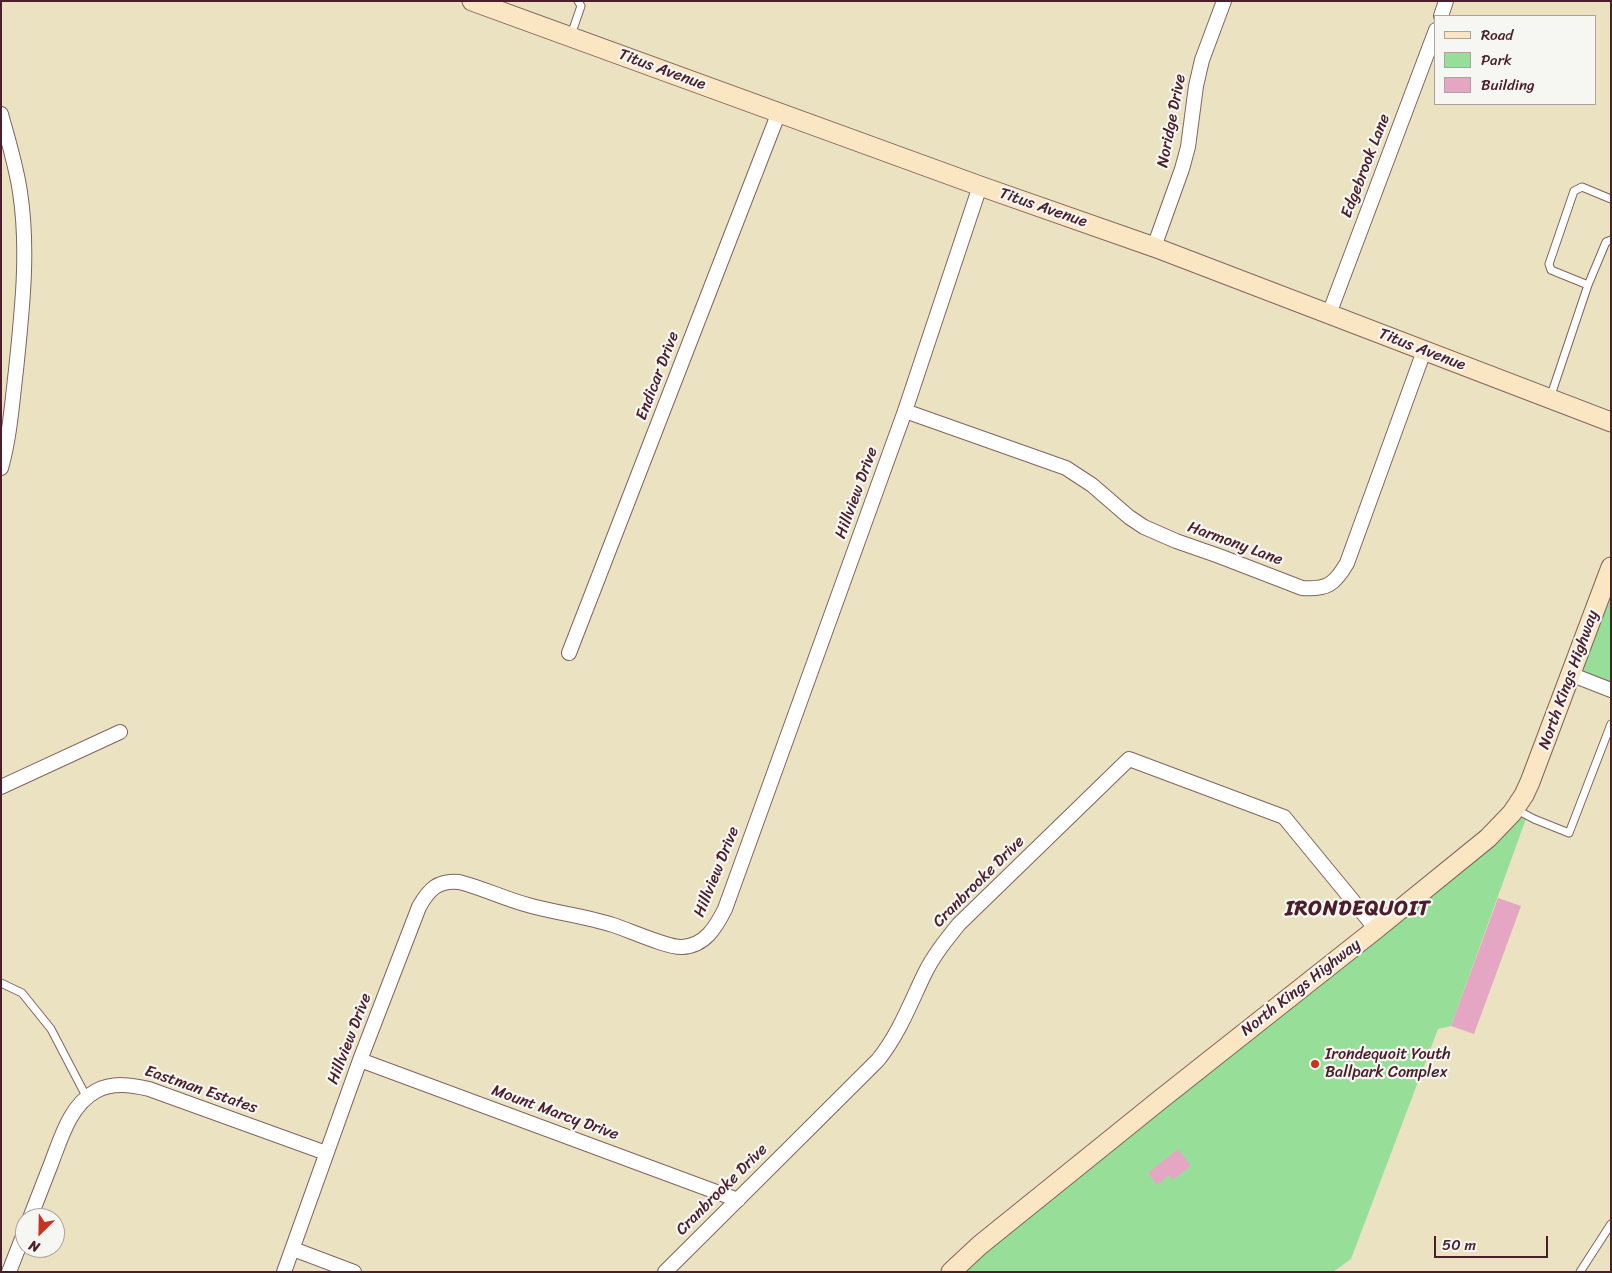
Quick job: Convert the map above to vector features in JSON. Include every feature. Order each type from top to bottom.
[{"type":"main road","name":"Titus Avenue","points":[[472,1],[980,186],[1154,247],[1611,422]]},
{"type":"main road","name":"North Kings Highway","points":[[951,1272],[980,1245],[1154,1104],[1488,838],[1515,809],[1530,782],[1611,567]]},
{"type":"street","name":"Noridge Drive","points":[[1154,247],[1182,169],[1188,147],[1196,86],[1202,60],[1224,1]]},
{"type":"street","points":[[1441,15],[1446,1]]},
{"type":"street","name":"Edgebrook Lane","points":[[1329,314],[1434,35]]},
{"type":"street","name":"Endicar Drive","points":[[569,653],[779,112]]},
{"type":"street","points":[[1,114],[13,157],[20,193],[24,282],[10,425],[1,468]]},
{"type":"street","name":"Hillview Drive","points":[[284,1272],[360,1060],[419,907],[430,890],[439,884],[449,881],[459,882],[527,905],[611,925],[681,948],[693,945],[707,937],[718,924],[905,411],[980,186]]},
{"type":"street","name":"Harmony Lane","points":[[905,411],[1066,468],[1092,485],[1129,517],[1144,527],[1176,541],[1302,588],[1315,589],[1327,586],[1338,578],[1347,563],[1424,351]]},
{"type":"street","points":[[1570,674],[1611,690]]},
{"type":"street","points":[[1,787],[120,732]]},
{"type":"street","name":"Cranbrooke Drive","points":[[665,1272],[882,1055],[898,1032],[924,973],[940,948],[959,924],[1129,759],[1284,817],[1376,929]]},
{"type":"street","name":"Mount Marcy Drive","points":[[360,1060],[738,1200]]},
{"type":"street","name":"Eastman Estates","points":[[34,1208],[59,1143],[73,1113],[97,1090],[113,1086],[130,1085],[148,1089],[326,1153]]},
{"type":"street","points":[[293,1249],[354,1272]]},
{"type":"street","points":[[9,1272],[15,1257]]},
{"type":"lane","points":[[570,37],[581,6],[578,1]]},
{"type":"lane","points":[[1588,285],[1550,270],[1549,264],[1574,191],[1582,187],[1611,199]]},
{"type":"lane","points":[[1549,399],[1588,285],[1606,242],[1611,240]]},
{"type":"lane","points":[[1515,809],[1569,833],[1611,724]]},
{"type":"lane","points":[[1,982],[22,993],[51,1028],[87,1098]]},
{"type":"lane","points":[[1580,1272],[1611,1224]]},
{"type":"green space","points":[[1611,567],[1611,692],[1570,677]]},
{"type":"green space","name":"Irondequoit Youth Ballpark Complex","points":[[1512,813],[1527,816],[1451,1026],[1438,1029],[1351,1259],[1333,1272],[956,1272]]},
{"type":"building","points":[[1498,898],[1521,906],[1474,1034],[1451,1026]]},
{"type":"building","points":[[1178,1149],[1191,1166],[1173,1180],[1169,1175],[1157,1185],[1148,1173]]},
{"type":"place","name":"Irondequoit Youth Ballpark Complex","points":[[1315,1064]]},
{"type":"district","name":"IRONDEQUOIT","points":[[1358,910]]}]
